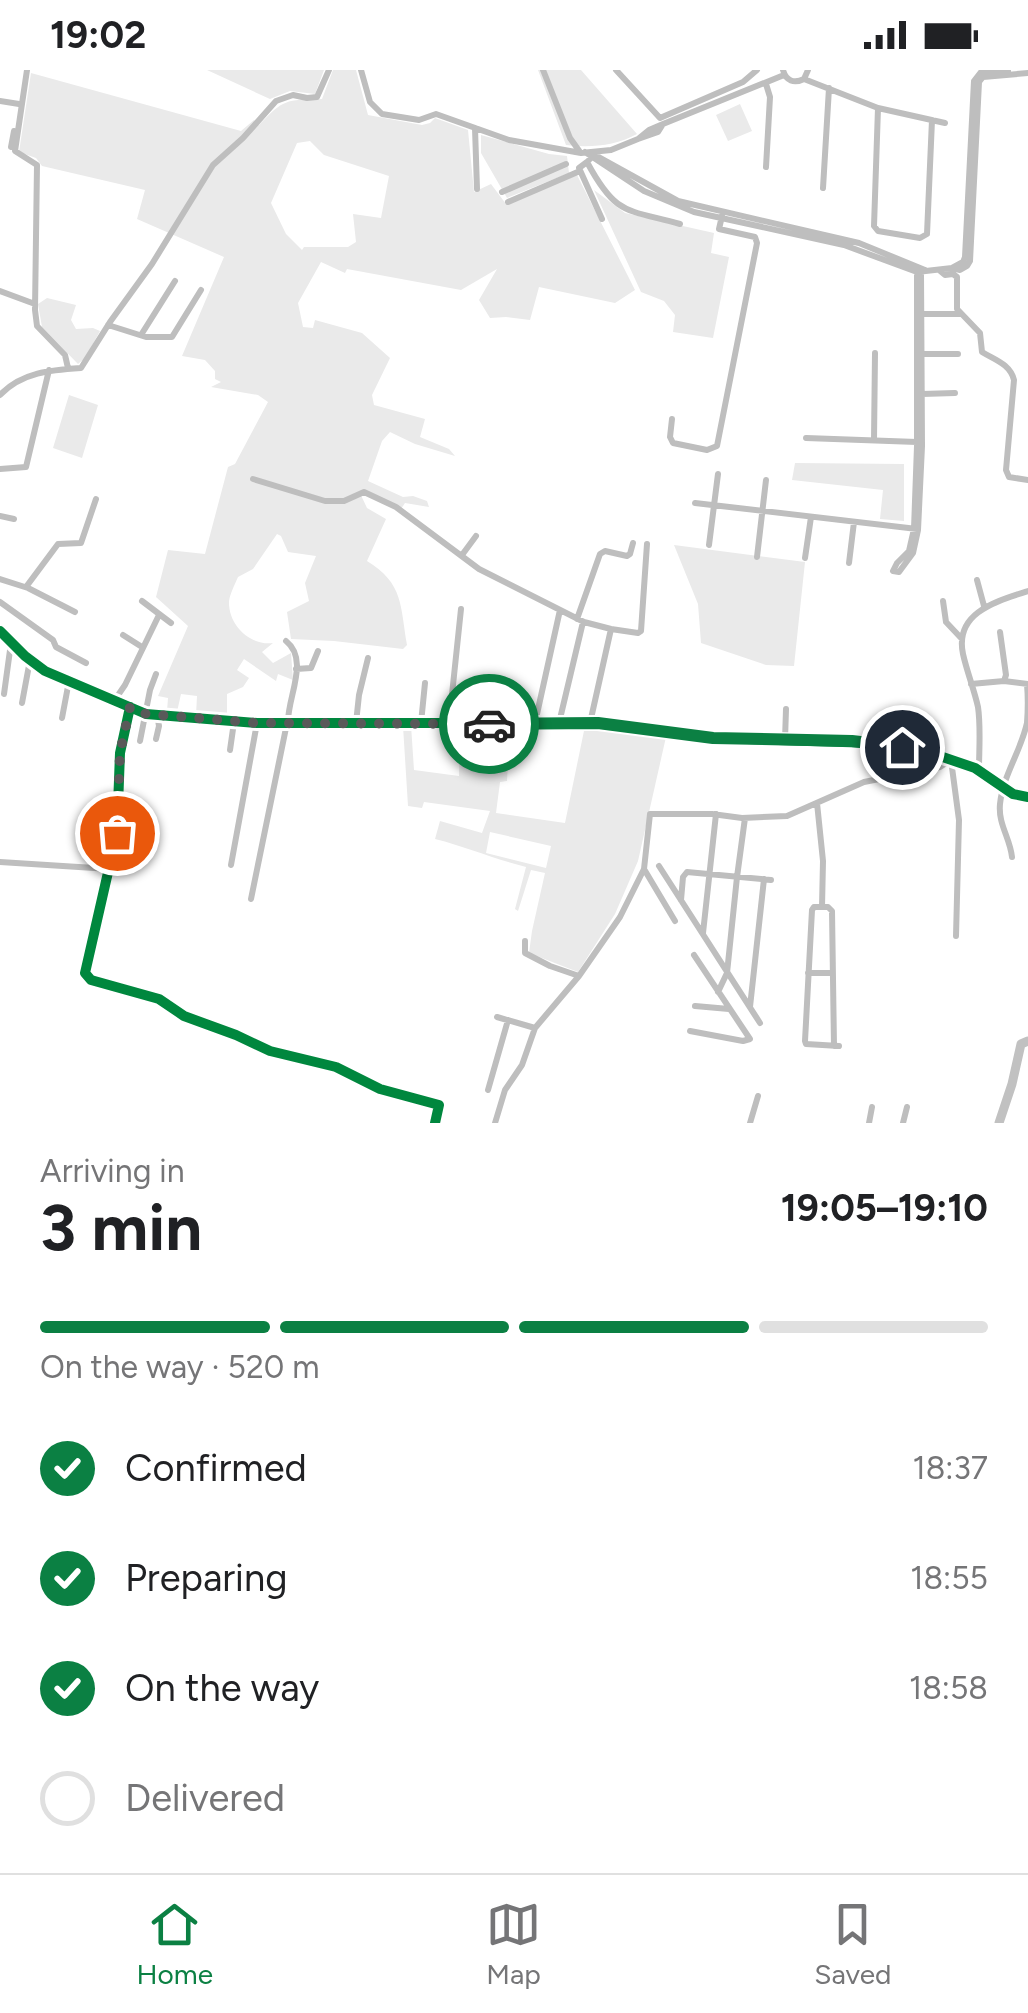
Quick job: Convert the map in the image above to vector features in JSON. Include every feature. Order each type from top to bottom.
[{"type":"street","points":[[11,147],[25,70]]},
{"type":"street","points":[[25,70],[15,150],[37,165],[37,326],[68,358],[68,368]]},
{"type":"street","points":[[0,395],[26,377],[50,370],[81,368],[214,165],[276,101],[293,95],[317,97],[330,70]]},
{"type":"street","points":[[361,70],[370,102],[382,114],[419,120],[436,114],[509,140],[587,155],[678,201],[722,215],[859,244],[922,272],[952,268],[965,257],[974,81],[981,72],[1008,70]]},
{"type":"street","points":[[543,70],[570,138],[587,155],[612,202],[680,224]]},
{"type":"street","points":[[619,73],[634,70]]},
{"type":"street","points":[[619,73],[660,118],[742,82],[756,70]]},
{"type":"street","points":[[804,79],[808,70]]},
{"type":"street","points":[[602,219],[579,168],[587,155],[644,139],[658,132],[663,124],[766,84],[784,72],[793,82],[804,79],[878,108],[945,123]]},
{"type":"street","points":[[952,268],[960,270],[970,261],[979,82],[983,77],[1028,73]]},
{"type":"street","points":[[766,84],[770,97],[766,167]]},
{"type":"street","points":[[823,188],[829,88]]},
{"type":"street","points":[[0,100],[19,104]]},
{"type":"street","points":[[878,108],[874,226],[878,231],[920,238],[927,234],[932,120]]},
{"type":"street","points":[[476,128],[477,189]]},
{"type":"street","points":[[502,192],[566,164]]},
{"type":"street","points":[[508,202],[580,171]]},
{"type":"street","points":[[672,419],[673,443],[707,450],[717,446],[757,243],[755,238],[720,229],[722,215]]},
{"type":"street","points":[[939,270],[956,277],[956,309],[980,333],[982,352],[1012,372],[1006,470],[1009,477],[1028,480]]},
{"type":"street","points":[[896,572],[898,563],[909,552],[916,529],[922,272]]},
{"type":"street","points":[[916,529],[922,272]]},
{"type":"street","points":[[141,335],[175,282]]},
{"type":"street","points":[[108,325],[141,335],[172,337],[201,290]]},
{"type":"street","points":[[0,291],[35,304]]},
{"type":"street","points":[[922,314],[960,314]]},
{"type":"street","points":[[874,440],[875,353]]},
{"type":"street","points":[[922,354],[958,354]]},
{"type":"street","points":[[0,469],[26,467],[50,370]]},
{"type":"street","points":[[3,378],[9,386]]},
{"type":"street","points":[[922,394],[955,392]]},
{"type":"street","points":[[806,438],[917,442]]},
{"type":"street","points":[[709,545],[718,474]]},
{"type":"street","points":[[253,479],[325,501],[344,501],[364,492],[371,494],[396,507],[478,569],[580,620],[612,629],[642,631],[647,544]]},
{"type":"street","points":[[757,557],[766,480]]},
{"type":"street","points":[[26,587],[58,544],[81,542],[96,499]]},
{"type":"street","points":[[694,503],[916,529]]},
{"type":"street","points":[[0,516],[14,519]]},
{"type":"street","points":[[806,558],[811,517]]},
{"type":"street","points":[[849,563],[854,522]]},
{"type":"street","points":[[462,555],[476,536]]},
{"type":"street","points":[[559,722],[580,620],[600,554],[605,551],[626,556],[632,543]]},
{"type":"street","points":[[0,579],[52,598],[75,612]]},
{"type":"street","points":[[977,580],[984,606]]},
{"type":"street","points":[[979,770],[978,709],[962,639],[968,620],[984,606],[1028,591]]},
{"type":"street","points":[[142,601],[171,623]]},
{"type":"street","points":[[943,601],[946,622],[962,639]]},
{"type":"street","points":[[0,602],[61,650],[86,663]]},
{"type":"street","points":[[448,724],[461,609]]},
{"type":"street","points":[[536,722],[560,610]]},
{"type":"street","points":[[114,700],[159,614]]},
{"type":"street","points":[[590,723],[612,629]]},
{"type":"street","points":[[0,631],[45,670],[151,714],[257,723],[590,723],[713,738],[874,742],[928,752],[979,770],[1014,794],[1028,797]]},
{"type":"street","points":[[1000,632],[1004,681]]},
{"type":"street","points":[[123,635],[142,647]]},
{"type":"street","points":[[251,898],[296,685],[294,649],[286,641]]},
{"type":"street","points":[[4,694],[11,642]]},
{"type":"street","points":[[296,669],[310,668],[318,651]]},
{"type":"street","points":[[356,723],[368,658]]},
{"type":"street","points":[[22,702],[30,660]]},
{"type":"street","points":[[140,741],[151,714],[150,690],[156,674]]},
{"type":"street","points":[[62,718],[69,681]]},
{"type":"street","points":[[420,724],[425,683]]},
{"type":"street","points":[[971,684],[1028,684],[1027,722],[1000,805],[1000,824],[1012,857]]},
{"type":"street","points":[[130,707],[120,753],[117,833],[85,973],[91,980],[159,999],[184,1016],[270,1052],[336,1067],[380,1089],[439,1105],[435,1123]]},
{"type":"street","points":[[786,709],[786,740]]},
{"type":"street","points":[[151,714],[158,726],[156,739]]},
{"type":"street","points":[[230,750],[234,722]]},
{"type":"street","points":[[231,865],[257,723]]},
{"type":"street","points":[[495,1123],[505,1090],[522,1065],[535,1028],[580,976],[620,917],[644,869],[650,814],[786,816],[864,782],[940,768],[950,760]]},
{"type":"street","points":[[950,760],[959,820],[956,936]]},
{"type":"street","points":[[817,803],[824,861],[822,907]]},
{"type":"street","points":[[703,935],[716,814]]},
{"type":"street","points":[[718,992],[727,973],[745,818]]},
{"type":"street","points":[[0,862],[110,869]]},
{"type":"street","points":[[659,866],[760,1024]]},
{"type":"street","points":[[644,869],[675,921]]},
{"type":"street","points":[[681,901],[684,874],[767,880],[750,1009]]},
{"type":"street","points":[[662,902],[681,901]]},
{"type":"street","points":[[822,907],[832,912],[836,1046],[806,1044],[812,910],[822,907]]},
{"type":"street","points":[[525,942],[526,953],[580,976]]},
{"type":"street","points":[[690,1032],[750,1039],[694,955]]},
{"type":"street","points":[[808,973],[833,973]]},
{"type":"street","points":[[695,1006],[730,1010]]},
{"type":"street","points":[[497,1017],[535,1028]]},
{"type":"street","points":[[488,1090],[508,1020]]},
{"type":"street","points":[[999,1123],[1021,1044],[1028,1040]]},
{"type":"street","points":[[750,1123],[758,1096]]},
{"type":"street","points":[[868,1123],[872,1107]]},
{"type":"street","points":[[904,1123],[907,1107]]},
{"type":"shaded area","points":[[207,70],[324,70],[315,94],[290,91],[270,99]]},
{"type":"shaded area","points":[[333,70],[356,70],[368,115],[422,125],[435,118],[468,130],[474,192],[491,184],[506,204],[577,175],[635,290],[615,303],[539,287],[530,320],[490,318],[479,300],[497,269],[461,290],[347,269],[345,273],[321,262],[298,303],[303,327],[313,328],[315,320],[362,333],[390,358],[372,395],[374,405],[425,419],[420,437],[449,449],[455,456],[390,432],[382,441],[368,481],[403,497],[427,501],[429,507],[405,503],[401,509],[359,491],[367,508],[386,519],[367,561],[394,587],[407,645],[403,649],[291,639],[287,612],[309,601],[305,583],[316,556],[288,552],[277,534],[253,569],[238,577],[230,610],[242,632],[256,641],[273,643],[262,652],[273,663],[291,653],[293,680],[278,674],[276,681],[244,659],[237,670],[249,678],[243,687],[227,694],[227,716],[196,715],[197,696],[181,694],[177,712],[167,711],[168,698],[158,696],[188,626],[156,597],[168,550],[205,554],[228,467],[235,464],[268,402],[258,395],[211,387],[221,382],[215,379],[215,371],[205,360],[182,356],[224,257],[137,219],[145,190],[42,166],[36,158],[19,152],[31,73],[241,131],[254,120],[259,125],[286,103],[322,99]],"holes":[[[310,141],[324,155],[389,176],[381,218],[353,214],[356,242],[348,247],[302,250],[286,234],[271,203],[297,143]]]},
{"type":"shaded area","points":[[538,70],[581,70],[637,134],[602,145],[566,145]]},
{"type":"shaded area","points":[[740,104],[752,131],[728,141],[716,115]]},
{"type":"shaded area","points":[[481,135],[567,156],[569,173],[507,198],[481,153]]},
{"type":"shaded area","points":[[594,190],[625,213],[714,233],[711,253],[729,257],[713,338],[673,332],[675,315],[664,301],[641,292]]},
{"type":"shaded area","points":[[47,298],[76,305],[71,320],[76,329],[100,331],[78,364],[42,327],[38,304]]},
{"type":"shaded area","points":[[69,395],[98,405],[82,458],[53,448]]},
{"type":"shaded area","points":[[795,463],[904,464],[904,521],[880,519],[883,490],[792,480]]},
{"type":"shaded area","points":[[674,545],[805,562],[794,666],[766,665],[701,643],[698,604]]},
{"type":"shaded area","points":[[411,725],[414,770],[459,776],[460,725],[510,726],[507,781],[500,782],[496,813],[565,823],[585,726],[666,737],[638,861],[615,914],[578,972],[529,953],[545,873],[531,870],[518,911],[515,909],[526,867],[435,839],[440,821],[482,833],[490,811],[424,802],[422,808],[408,806],[403,726]],"holes":[[[490,832],[551,846],[546,868],[486,853]]]},
{"type":"cycle path","points":[[0,631],[45,671],[146,714],[257,723],[598,723],[713,738],[875,743],[928,752],[975,768],[1013,794],[1028,797]]},
{"type":"cycle path","points":[[130,707],[120,753],[117,833],[85,973],[91,980],[159,999],[184,1016],[270,1051],[336,1067],[380,1089],[439,1105],[435,1123]]},
{"type":"way so far","points":[[117,833],[120,753],[130,707],[146,714],[257,723],[489,724]]},
{"type":"route","points":[[489,724],[598,723],[713,738],[874,742],[902,747]]}]
